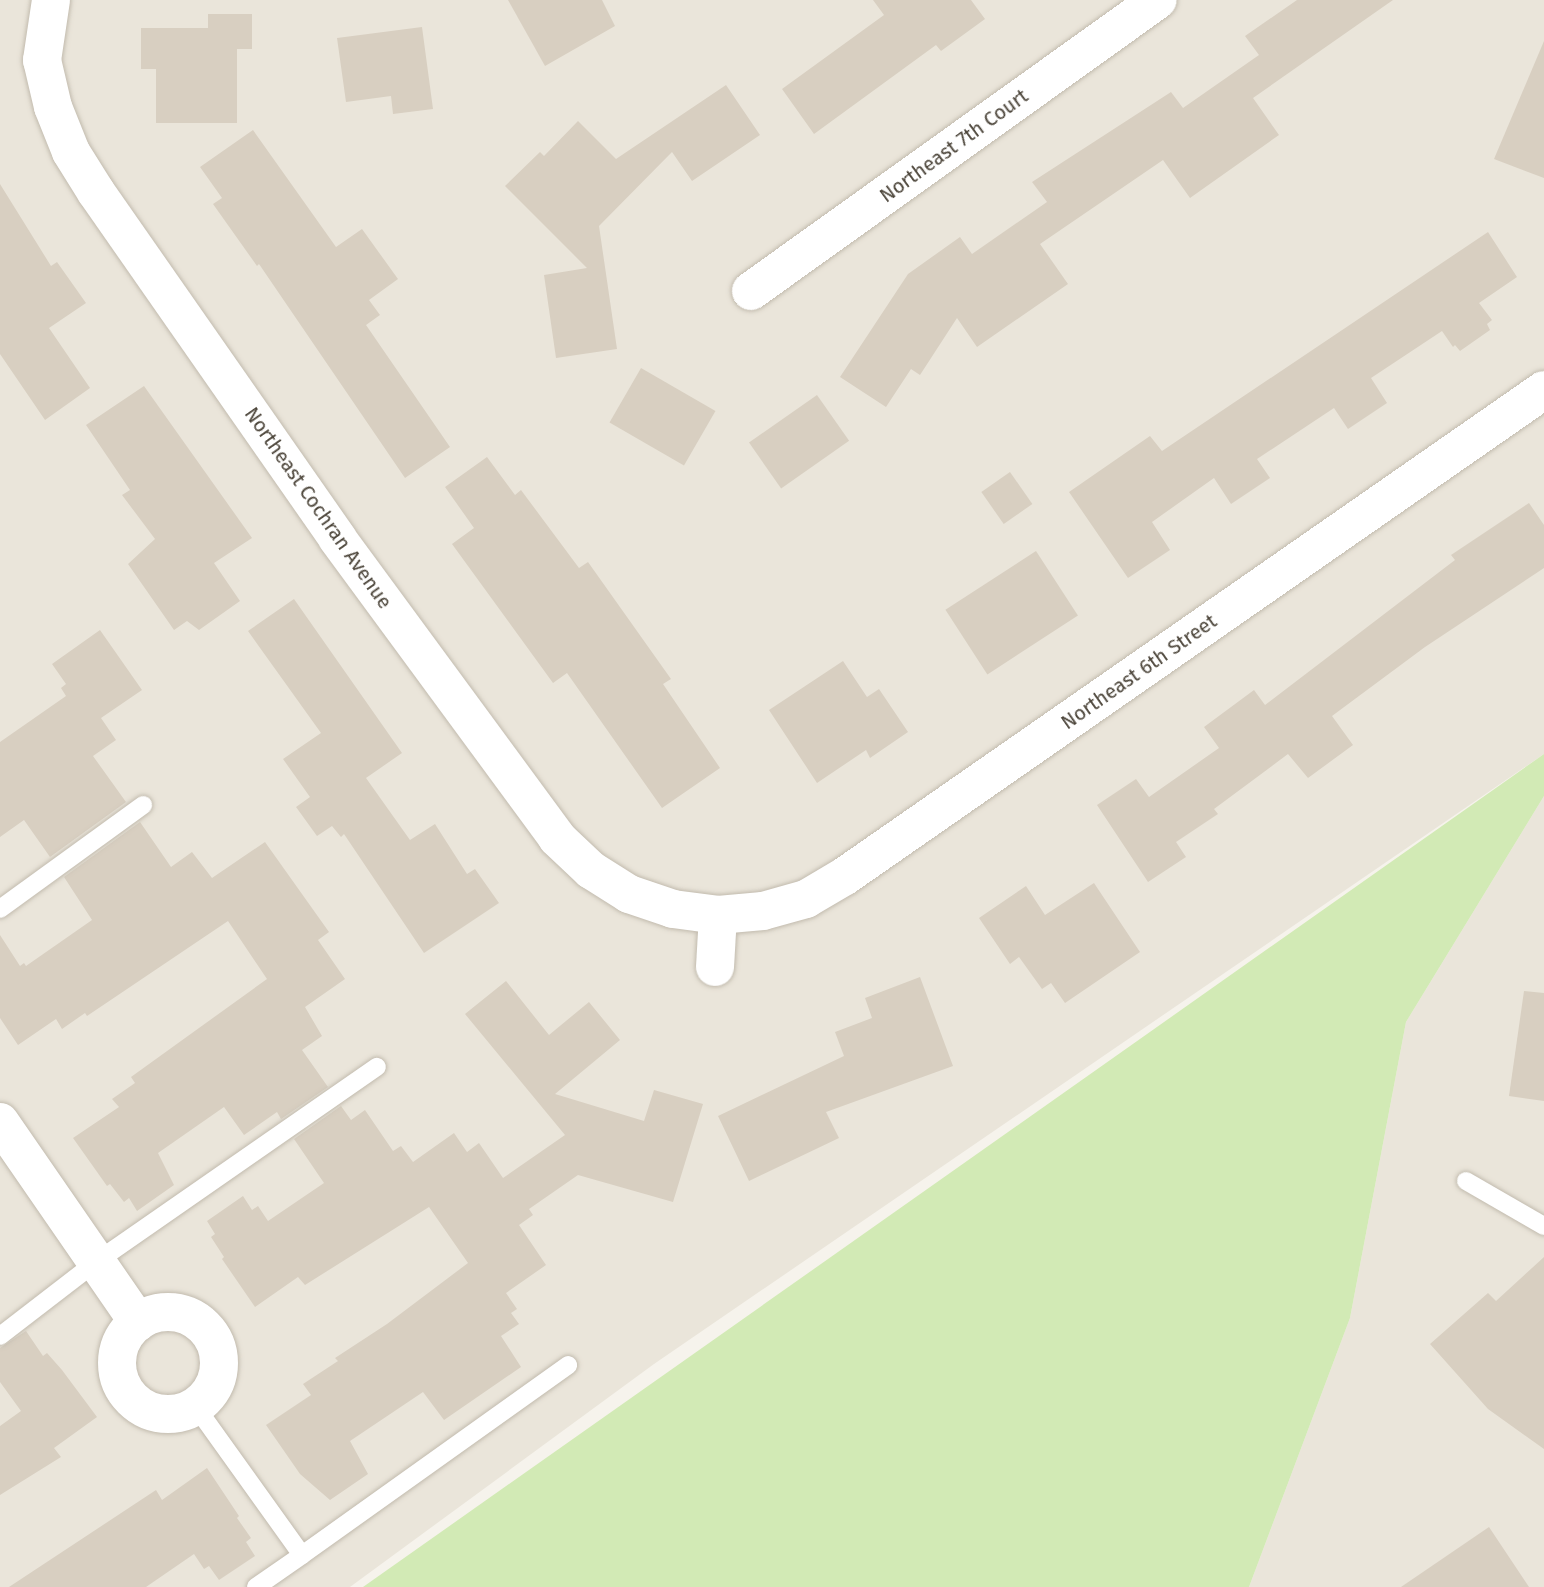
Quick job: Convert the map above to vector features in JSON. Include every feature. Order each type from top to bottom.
[{"type":"street","name":"Northeast Cochran Avenue","points":[[51,0],[42,60],[53,107],[71,152],[337,538],[557,838],[591,870],[629,894],[673,909],[718,915]]},
{"type":"street","name":"Northeast 7th Court","points":[[751,291],[1157,0]]},
{"type":"street","name":"Northeast 6th Street","points":[[718,915],[763,911],[806,899],[845,876],[1544,390]]},
{"type":"street","points":[[715,967],[718,915]]},
{"type":"street","points":[[0,1122],[138,1322]]},
{"type":"street","points":[[162,1312],[187,1314],[209,1331],[220,1356],[216,1384],[196,1407],[175,1415],[148,1411],[125,1393],[117,1372],[121,1343],[138,1322],[162,1312]]},
{"type":"lane","points":[[0,909],[143,805]]},
{"type":"lane","points":[[0,1336],[96,1262],[377,1067]]},
{"type":"lane","points":[[1466,1181],[1544,1226]]},
{"type":"lane","points":[[256,1587],[568,1365]]},
{"type":"lane","points":[[196,1407],[302,1555]]},
{"type":"shaded area","points":[[0,0],[1544,0],[1544,754],[654,1364],[350,1587],[0,1587]]},
{"type":"shaded area","points":[[1544,796],[1544,1587],[1249,1587],[1350,1318],[1406,1022]]},
{"type":"green space","points":[[1544,754],[1544,796],[1406,1022],[1350,1318],[1249,1587],[363,1587]]},
{"type":"building","points":[[508,0],[602,0],[615,26],[545,66]]},
{"type":"building","points":[[873,0],[971,0],[985,19],[941,51],[936,45],[814,134],[782,89],[884,15]]},
{"type":"building","points":[[1297,0],[1393,0],[1253,98],[1279,135],[1190,198],[1163,160],[1040,244],[1068,284],[977,347],[957,318],[920,375],[911,369],[886,407],[840,377],[908,274],[960,237],[972,254],[1047,202],[1032,182],[1171,92],[1183,108],[1259,55],[1245,36]]},
{"type":"building","points":[[208,14],[252,14],[252,49],[237,49],[237,123],[156,123],[156,69],[141,69],[141,28],[208,28]]},
{"type":"building","points":[[422,27],[433,109],[393,114],[391,96],[346,102],[337,38]]},
{"type":"building","points":[[1544,41],[1544,178],[1494,159]]},
{"type":"building","points":[[726,85],[760,135],[692,181],[672,152],[599,226],[617,349],[556,358],[544,275],[587,268],[505,186],[540,152],[544,156],[578,121],[616,159]]},
{"type":"building","points":[[253,130],[336,247],[362,229],[398,279],[369,300],[380,315],[366,325],[450,447],[405,478],[259,264],[257,266],[213,204],[222,198],[200,167]]},
{"type":"building","points":[[0,184],[51,266],[57,262],[86,303],[49,328],[90,388],[45,420],[0,354]]},
{"type":"building","points":[[1488,232],[1517,277],[1479,303],[1492,320],[1487,324],[1490,330],[1460,351],[1455,345],[1453,347],[1442,331],[1371,378],[1387,403],[1348,429],[1334,408],[1257,459],[1270,478],[1231,504],[1214,478],[1152,522],[1170,550],[1128,578],[1069,492],[1150,436],[1162,451]]},
{"type":"building","points":[[641,368],[715,411],[684,466],[610,423]]},
{"type":"building","points":[[144,386],[252,538],[214,563],[240,601],[199,630],[187,621],[174,630],[128,564],[155,539],[122,495],[130,490],[86,425]]},
{"type":"building","points":[[817,395],[849,441],[781,488],[749,443]]},
{"type":"building","points":[[487,457],[515,495],[521,490],[579,568],[588,562],[671,679],[663,684],[720,768],[662,808],[567,673],[553,683],[452,544],[474,528],[445,487]]},
{"type":"building","points":[[1010,472],[1032,504],[1004,524],[981,492]]},
{"type":"building","points":[[1529,503],[1544,525],[1544,568],[1425,647],[1332,716],[1353,745],[1308,778],[1288,754],[1214,809],[1218,814],[1176,842],[1186,857],[1148,882],[1097,805],[1136,779],[1149,797],[1219,748],[1204,727],[1254,690],[1265,705],[1455,560],[1451,555]]},
{"type":"building","points":[[1036,551],[1078,616],[987,674],[945,610]]},
{"type":"building","points":[[294,599],[402,753],[366,778],[410,840],[435,824],[467,874],[475,869],[499,903],[424,953],[344,834],[341,837],[332,826],[317,836],[296,807],[310,797],[283,759],[321,733],[248,631]]},
{"type":"building","points":[[100,630],[142,690],[101,718],[116,740],[93,756],[126,802],[50,857],[24,820],[0,837],[0,742],[66,696],[61,688],[66,684],[52,664]]},
{"type":"building","points":[[843,661],[867,697],[879,689],[908,732],[870,758],[866,750],[817,783],[769,710]]},
{"type":"building","points":[[140,822],[171,867],[192,852],[212,878],[265,842],[329,932],[318,940],[345,979],[305,1007],[322,1036],[302,1050],[328,1087],[281,1119],[277,1112],[244,1135],[224,1107],[158,1153],[174,1185],[137,1211],[129,1198],[124,1202],[110,1184],[107,1186],[73,1138],[119,1107],[112,1099],[135,1083],[131,1077],[267,979],[228,921],[87,1016],[85,1013],[62,1029],[56,1019],[18,1045],[0,1018],[0,935],[20,966],[24,963],[26,966],[92,920],[64,877]]},
{"type":"building","points":[[1094,883],[1140,952],[1065,1003],[1051,983],[1042,989],[1019,957],[1010,964],[979,918],[1026,886],[1045,915]]},
{"type":"building","points":[[920,977],[953,1066],[826,1112],[839,1138],[749,1181],[718,1116],[844,1056],[835,1032],[872,1018],[865,998]]},
{"type":"building","points":[[506,981],[549,1035],[589,1002],[620,1040],[555,1094],[644,1121],[654,1090],[703,1104],[673,1202],[578,1175],[529,1209],[533,1215],[519,1225],[546,1265],[506,1293],[517,1309],[511,1313],[519,1324],[501,1336],[521,1367],[444,1420],[423,1392],[350,1441],[368,1474],[330,1500],[300,1474],[266,1425],[311,1395],[303,1384],[338,1361],[335,1358],[387,1324],[468,1263],[429,1207],[305,1285],[298,1277],[255,1307],[222,1259],[224,1257],[211,1237],[215,1234],[207,1221],[243,1196],[252,1210],[258,1206],[268,1221],[324,1183],[294,1139],[341,1106],[351,1120],[365,1110],[393,1151],[401,1146],[413,1162],[454,1133],[467,1152],[479,1143],[503,1178],[565,1135],[465,1014]]},
{"type":"building","points":[[1524,991],[1544,993],[1544,1101],[1509,1096]]},
{"type":"building","points":[[1544,1257],[1544,1449],[1488,1409],[1430,1344],[1488,1293],[1496,1301]]},
{"type":"building","points":[[26,1331],[43,1356],[47,1353],[62,1370],[97,1417],[54,1448],[61,1457],[0,1495],[0,1426],[21,1411],[0,1382],[0,1348]]},
{"type":"building","points":[[207,1468],[251,1538],[246,1542],[255,1556],[219,1580],[209,1566],[204,1569],[194,1554],[146,1587],[9,1587],[156,1490],[162,1500]]},
{"type":"building","points":[[1489,1527],[1529,1587],[1401,1587]]}]
